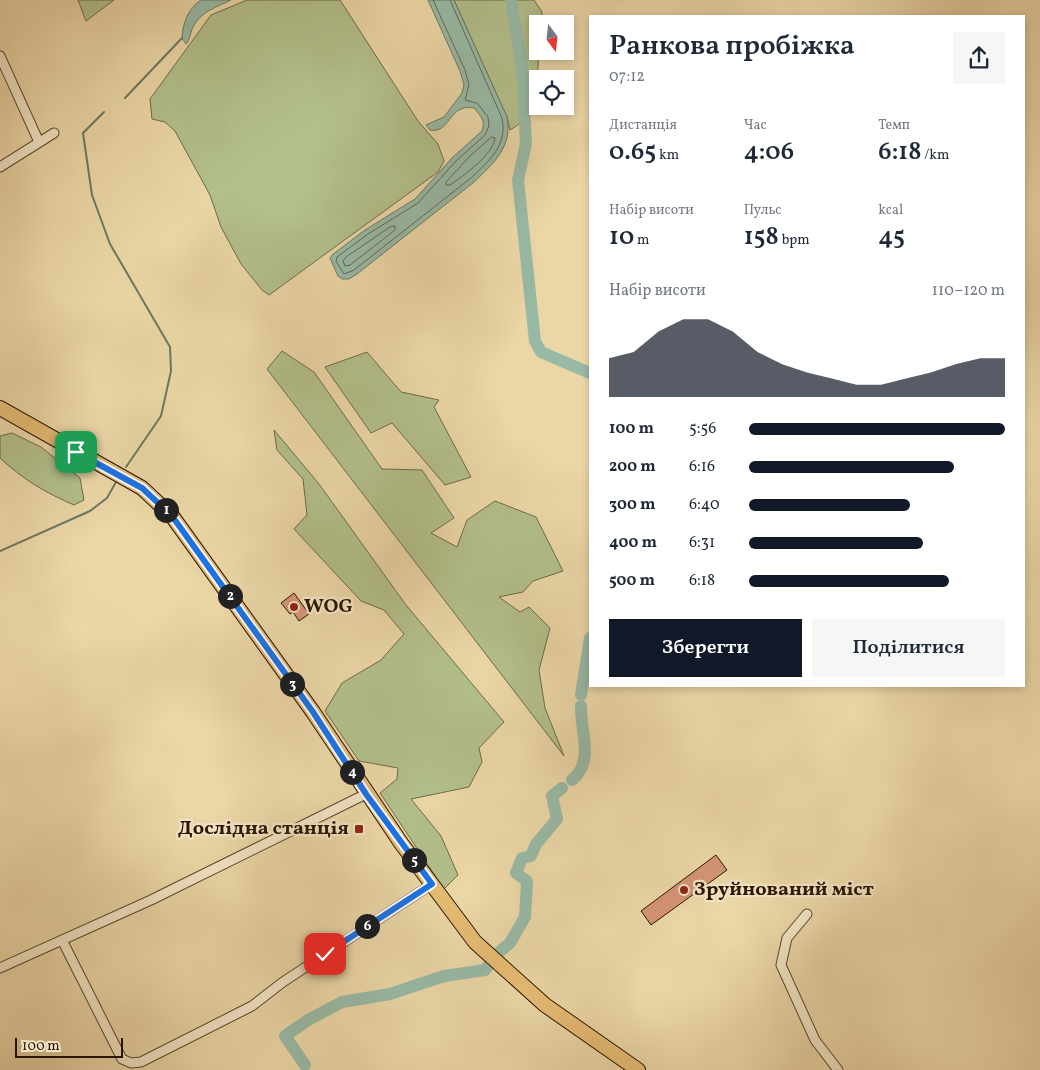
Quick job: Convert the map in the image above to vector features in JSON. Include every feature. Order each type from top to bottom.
[{"type":"main road","points":[[0,408],[142,488],[172,516],[313,712],[366,794],[475,942],[545,1004],[638,1070]]},
{"type":"street","points":[[0,56],[39,142]]},
{"type":"street","points":[[0,167],[54,133]]},
{"type":"street","points":[[0,968],[151,900],[366,794]]},
{"type":"street","points":[[62,940],[122,1059],[131,1063],[141,1062],[252,1006],[283,982],[432,884]]},
{"type":"street","points":[[807,914],[787,938],[782,964],[815,1040],[838,1070]]},
{"type":"green space","points":[[78,0],[114,0],[86,21]]},
{"type":"green space","points":[[247,0],[340,0],[418,121],[438,144],[444,161],[438,172],[269,295],[262,290],[241,264],[221,227],[210,195],[175,131],[165,122],[152,119],[150,99],[211,15]]},
{"type":"green space","points":[[454,0],[534,0],[542,12],[542,15],[529,15],[529,60],[538,60],[538,66],[538,70],[529,70],[529,110],[521,122],[510,130],[507,117]]},
{"type":"green space","points":[[282,351],[314,372],[382,469],[422,470],[454,518],[431,533],[457,547],[467,520],[495,501],[536,517],[563,571],[533,581],[523,592],[499,597],[520,612],[529,607],[550,628],[539,670],[545,708],[564,756],[267,369]]},
{"type":"green space","points":[[367,352],[401,392],[439,400],[434,407],[471,477],[445,485],[392,423],[371,433],[325,367]]},
{"type":"green space","points":[[274,430],[319,484],[406,605],[504,722],[479,748],[482,762],[469,787],[411,799],[441,836],[458,875],[444,889],[380,793],[397,779],[398,768],[359,761],[325,711],[342,683],[381,660],[404,634],[384,610],[361,601],[294,529],[307,515],[303,479],[277,450]]},
{"type":"green space","points":[[12,433],[41,447],[80,478],[84,500],[74,505],[53,495],[17,473],[0,458],[0,436]]},
{"type":"water","points":[[201,0],[231,0],[201,16],[193,27],[186,44],[182,38],[185,21],[193,7]]},
{"type":"water","points":[[428,0],[454,0],[507,117],[507,137],[495,161],[474,182],[357,274],[349,279],[342,279],[338,276],[330,258],[333,254],[365,230],[415,199],[452,158],[482,131],[482,119],[474,108],[459,110],[442,128],[437,130],[430,130],[426,125],[444,117],[462,93],[464,85],[460,71]]},
{"type":"building","name":"WOG","points":[[294,593],[309,614],[299,621],[293,612],[290,614],[281,603]]},
{"type":"building","name":"Зруйнований міст","points":[[716,855],[727,870],[651,925],[641,911]]},
{"type":"waterway","points":[[511,0],[522,67],[526,144],[518,180],[535,341],[541,352],[589,373]]},
{"type":"waterway","points":[[125,98],[182,38]]},
{"type":"waterway","points":[[104,112],[83,133],[92,195],[110,244],[170,347],[171,371],[161,416],[126,467]]},
{"type":"waterway","points":[[0,551],[90,511],[107,498],[116,482]]},
{"type":"waterway","points":[[581,695],[589,644]]},
{"type":"waterway","points":[[572,780],[579,772],[585,755],[581,706]]},
{"type":"waterway","points":[[498,953],[510,943],[525,917],[527,881],[516,873],[522,858],[531,856],[536,844],[557,819],[552,796],[562,788]]},
{"type":"waterway","points":[[305,1065],[285,1036],[308,1020],[342,1002],[390,994],[444,976],[485,970],[490,963]]},
{"type":"place","name":"WOG","points":[[294,607]]},
{"type":"place","name":"Дослідна станція","points":[[359,829]]},
{"type":"place","name":"Зруйнований міст","points":[[684,890]]},
{"type":"route","points":[[76,452],[142,488],[172,516],[313,712],[366,794],[432,884],[325,954]]}]
